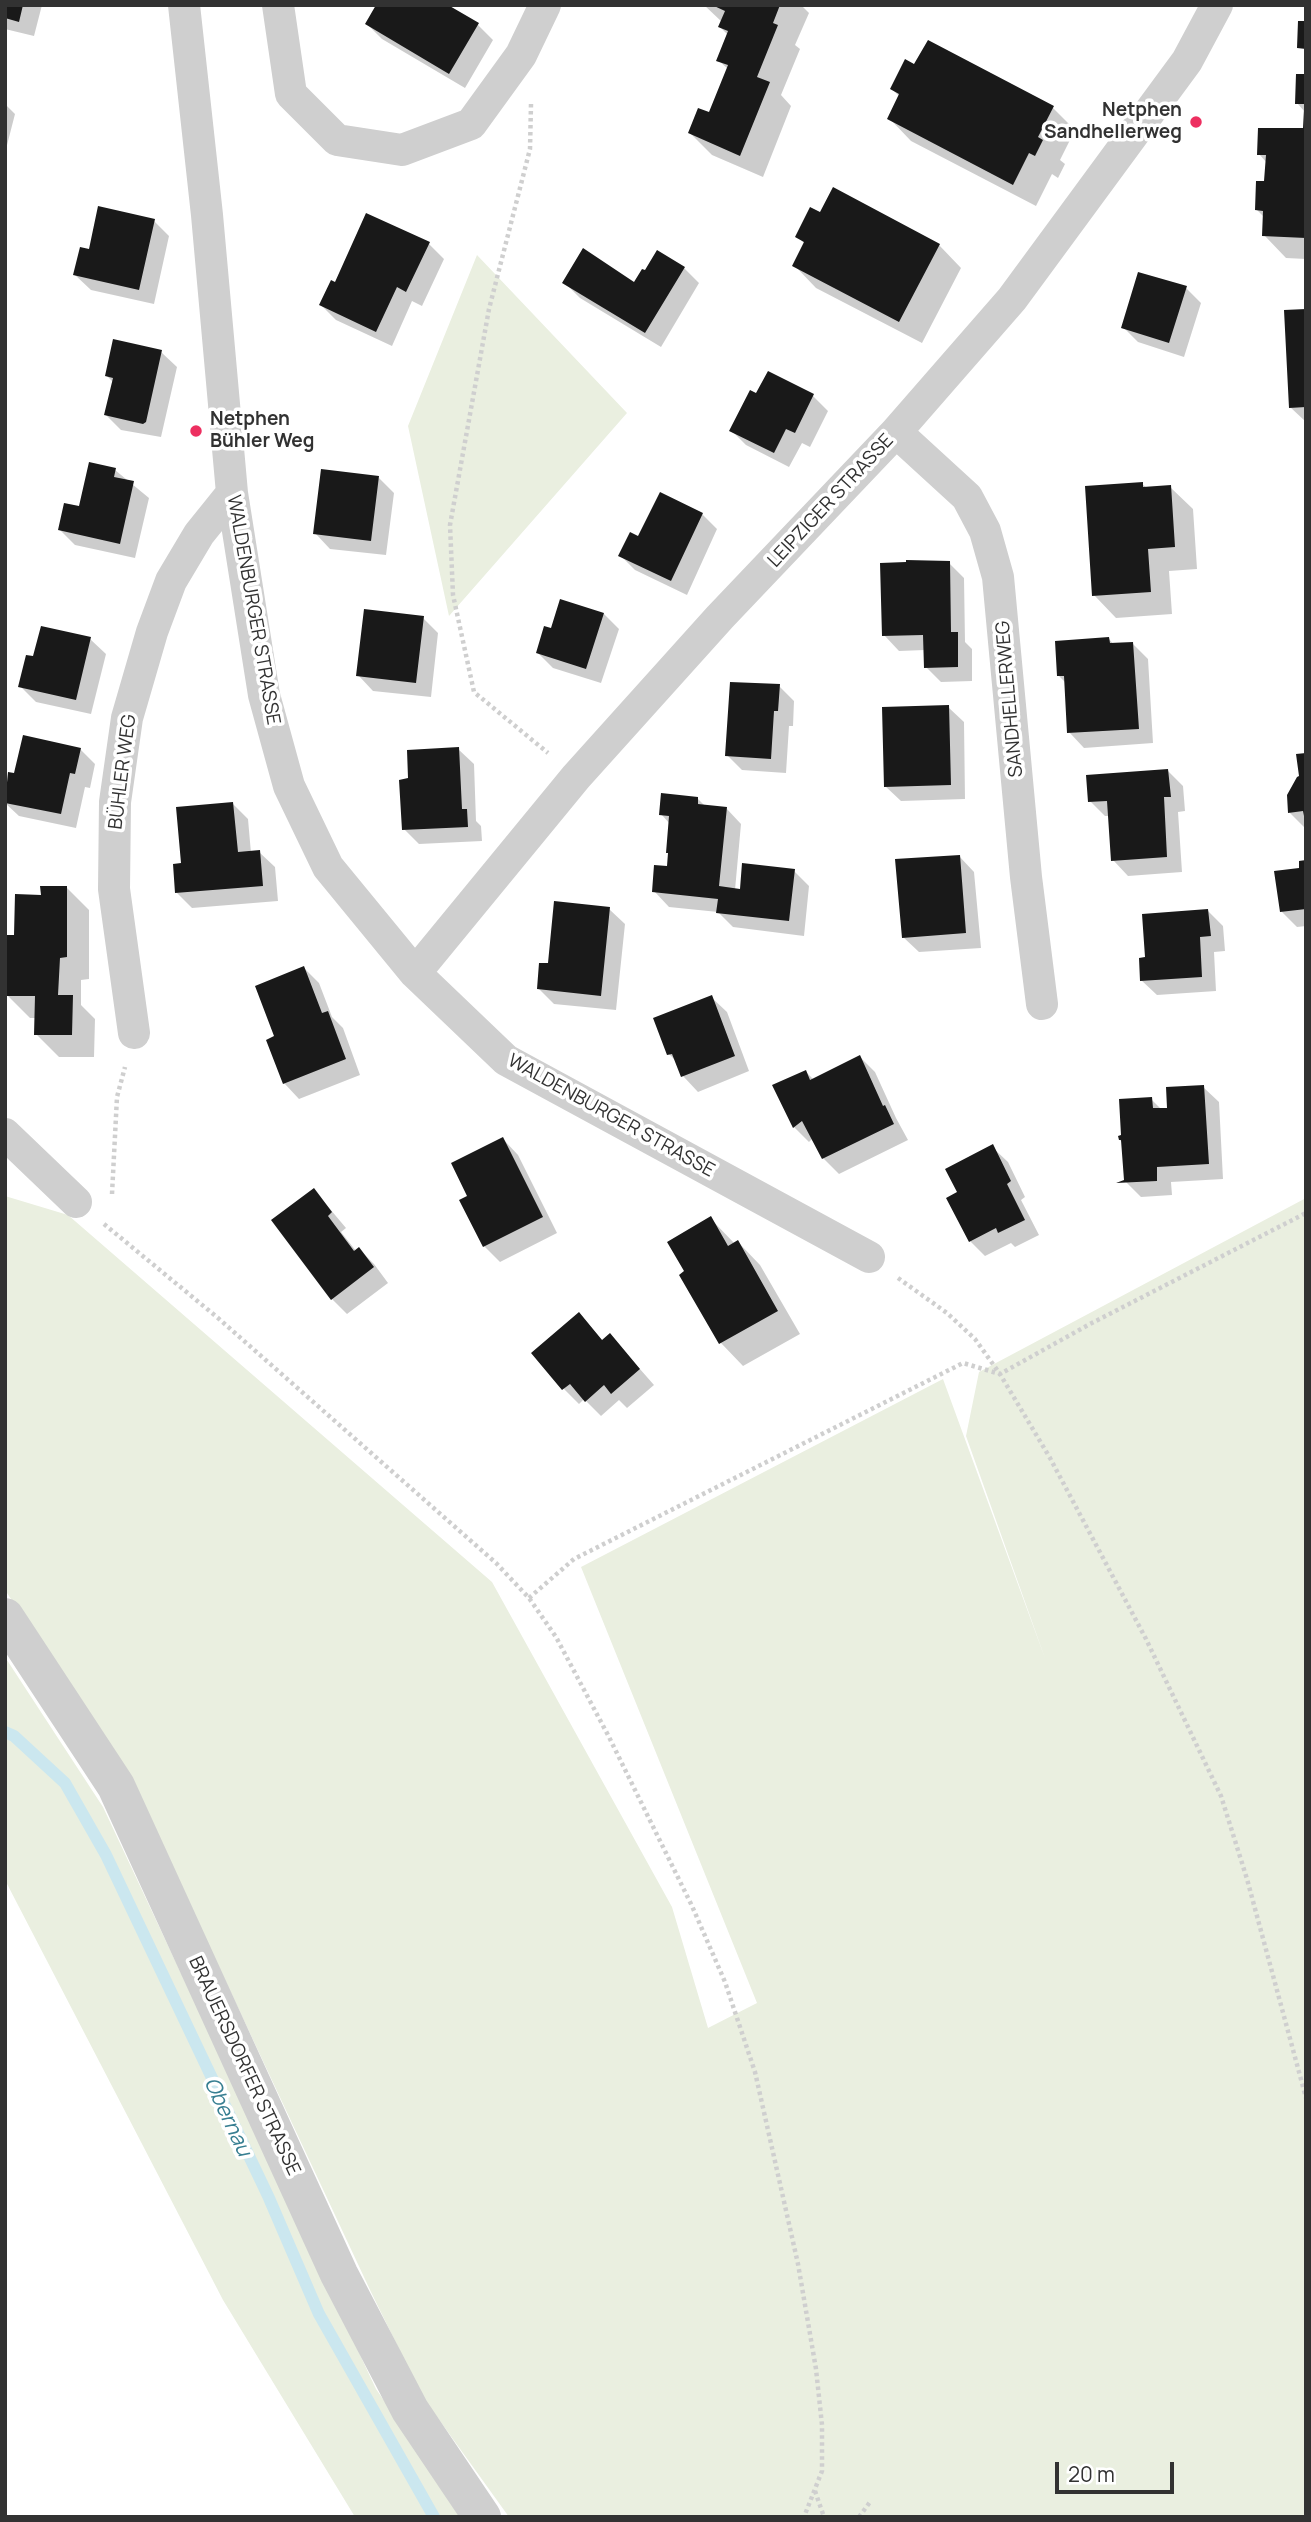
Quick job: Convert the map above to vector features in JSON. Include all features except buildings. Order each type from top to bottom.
[{"type":"street","name":"WALDENBURGER STRASSE","points":[[184,5],[232,493],[264,695],[289,786],[327,867],[415,973],[506,1060],[869,1257]]},
{"type":"street","points":[[278,6],[291,94],[337,140],[402,150],[471,124],[521,55],[545,5]]},
{"type":"street","name":"LEIPZIGER STRASSE","points":[[415,973],[576,777],[720,617],[895,432],[1012,299],[1187,61],[1217,5]]},
{"type":"street","name":"SANDHELLERWEG","points":[[895,432],[967,496],[985,531],[999,577],[1026,877],[1042,1004]]},
{"type":"street","name":"BÜHLER WEG","points":[[134,1033],[114,889],[115,802],[127,718],[152,632],[171,581],[199,534],[232,493]]},
{"type":"street","points":[[5,1135],[76,1202]]},
{"type":"street","name":"BRAUERSDORFER STRASSE","points":[[5,1617],[116,1786],[339,2274],[410,2410],[482,2517]]},
{"type":"path","points":[[521,55],[531,97],[530,149],[489,309],[450,525],[453,595],[474,692],[576,777]]},
{"type":"path","points":[[112,1203],[117,1097],[134,1033]]},
{"type":"path","points":[[76,1202],[218,1318],[496,1563],[529,1598],[556,1637],[610,1737],[692,1906],[725,1982],[755,2072],[798,2263],[816,2370],[822,2426],[821,2471],[804,2517]]},
{"type":"path","points":[[529,1598],[573,1559],[963,1363],[1000,1374],[1090,1324],[1306,1213]]},
{"type":"path","points":[[111,1216],[111,1229]]},
{"type":"path","points":[[869,1257],[947,1313],[975,1339],[1000,1374],[1050,1458],[1146,1639],[1221,1796],[1247,1879],[1306,2098]]},
{"type":"path","points":[[815,2491],[824,2517]]},
{"type":"path","points":[[859,2517],[870,2502]]},
{"type":"shaded area","points":[[477,255],[627,413],[449,616],[408,426]]},
{"type":"shaded area","points":[[5,1196],[68,1215],[492,1582],[672,1907],[708,2028],[757,2003],[581,1567],[943,1379],[1046,1661],[966,1436],[979,1372],[1306,1198],[1306,2517],[509,2517],[422,2396],[132,1781],[5,1590]]},
{"type":"shaded area","points":[[5,1657],[103,1807],[376,2389],[465,2517],[355,2517],[223,2300],[5,1880]]},
{"type":"waterway","name":"Obernau","points":[[5,1732],[14,1736],[65,1783],[106,1855],[269,2198],[319,2314],[434,2517]]},
{"type":"place","name":"Netphen Sandhellerweg","points":[[1196,122]]},
{"type":"place","name":"Netphen Bühler Weg","points":[[196,431]]}]
